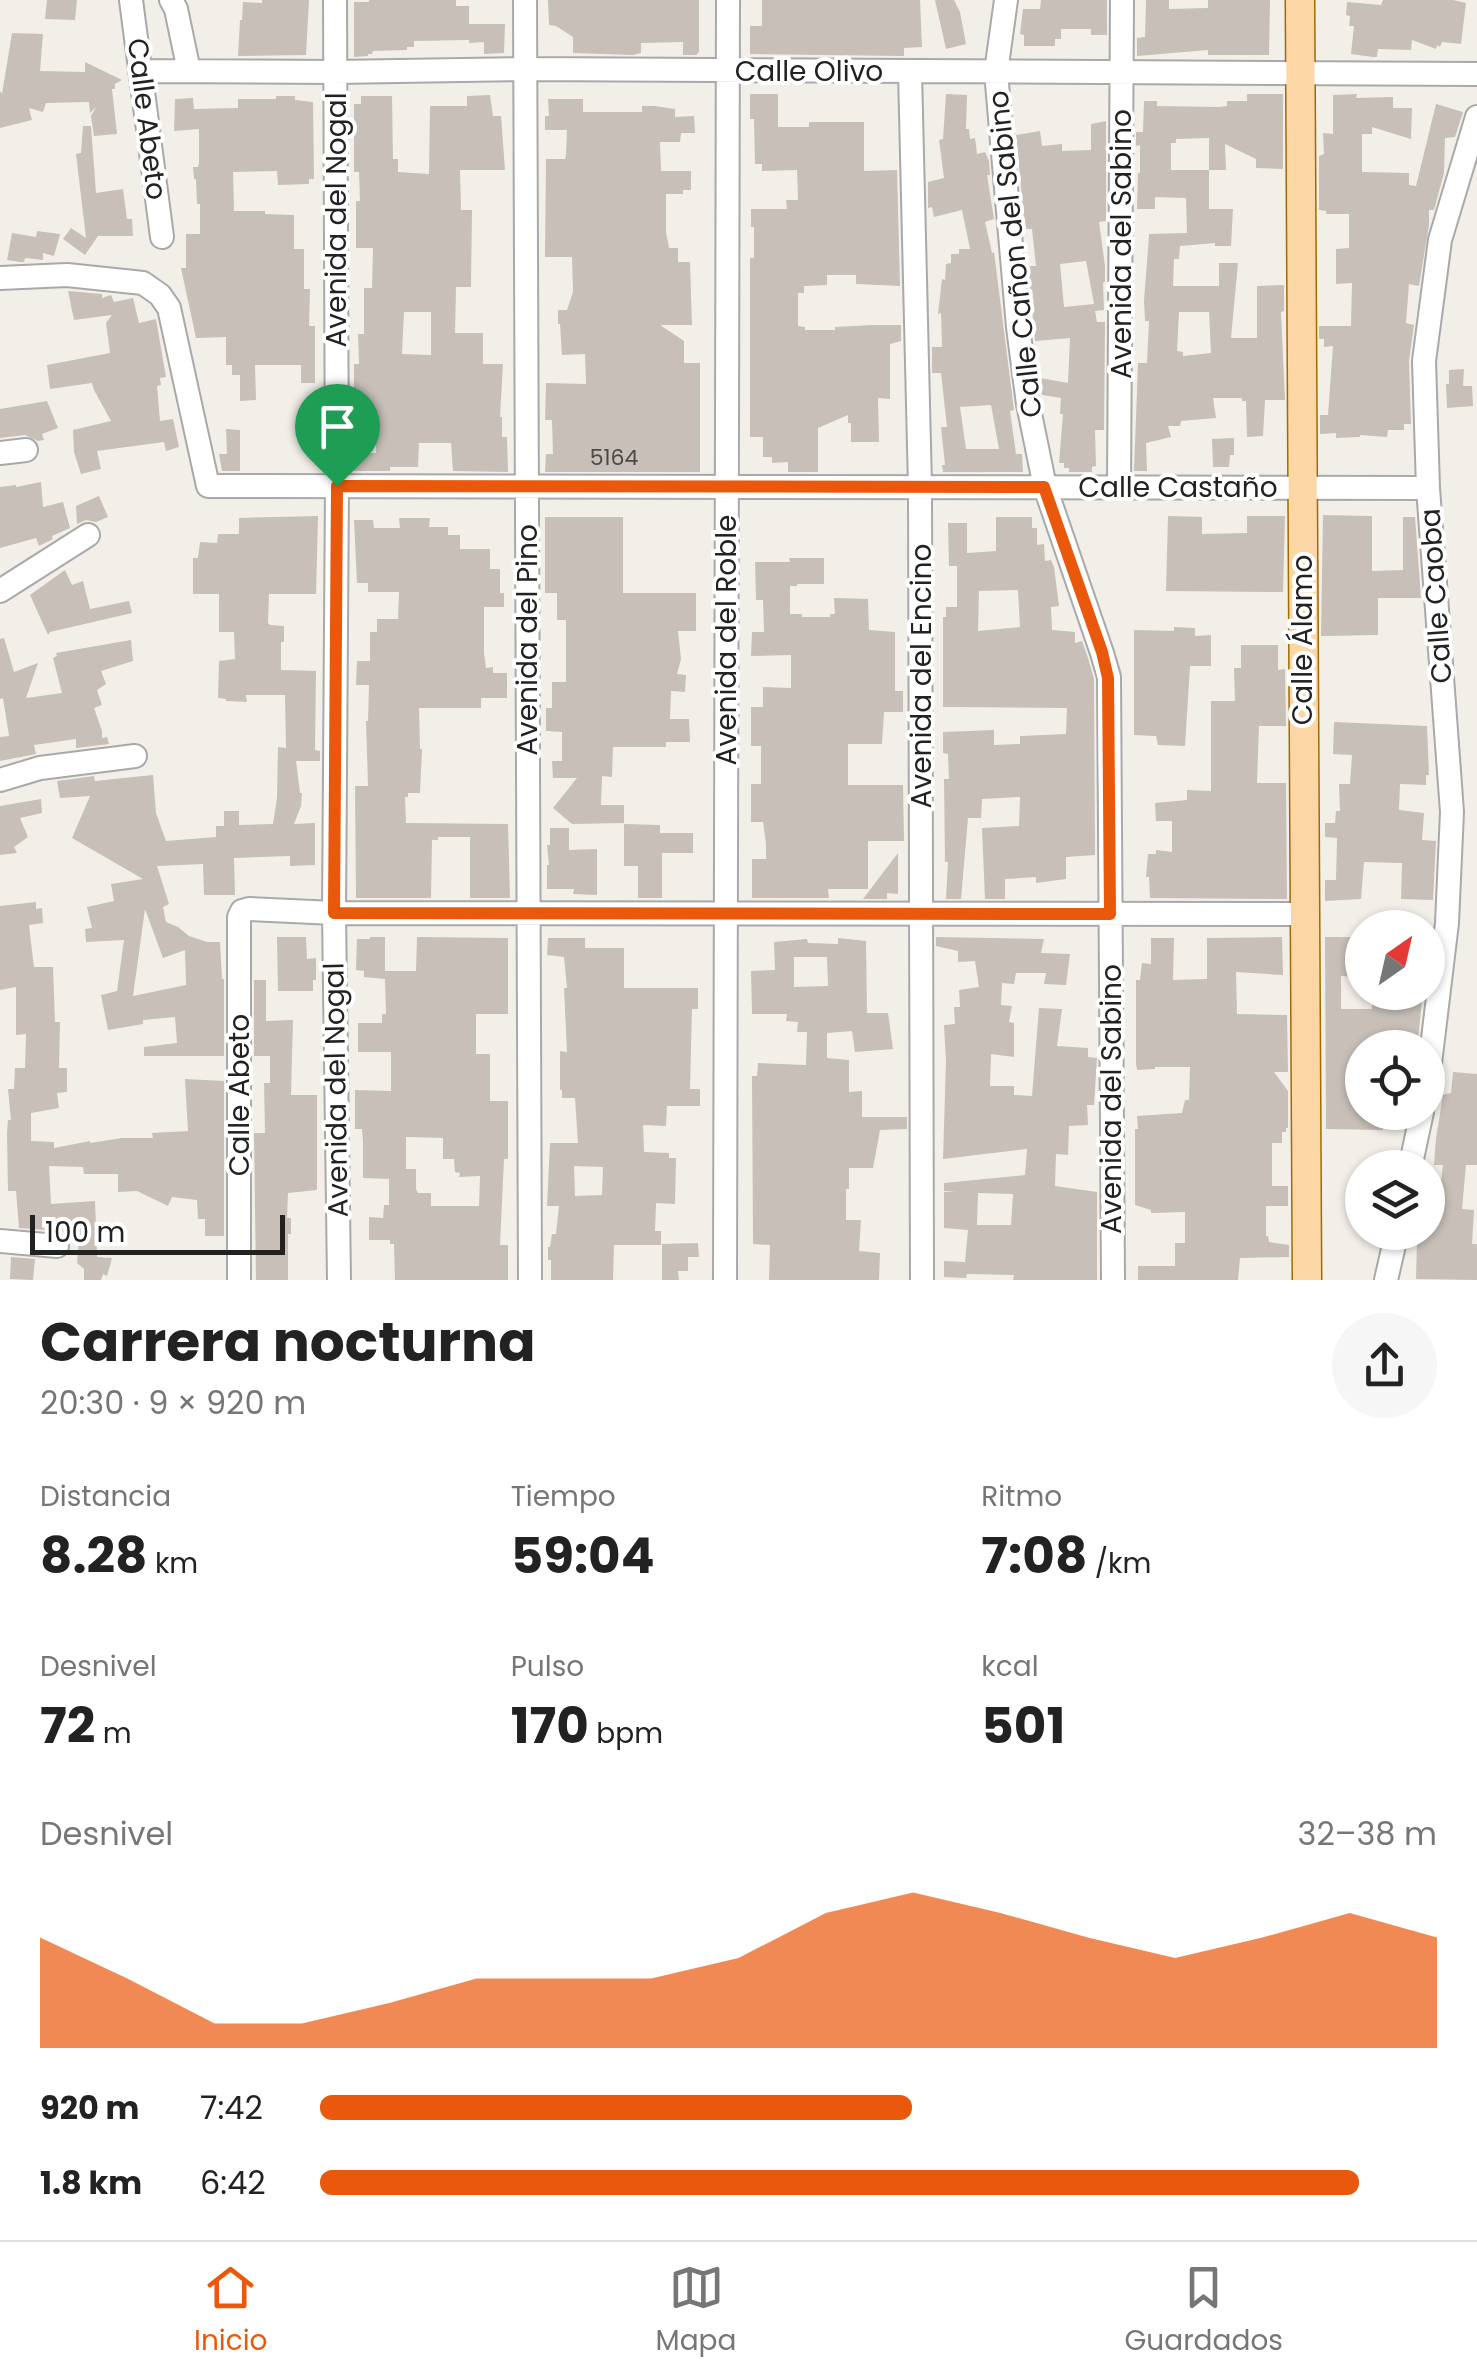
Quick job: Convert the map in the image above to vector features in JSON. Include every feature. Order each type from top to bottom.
[{"type":"main road","name":"Calle Álamo","points":[[1300,0],[1307,1280]]},
{"type":"street","name":"Calle Abeto","points":[[131,0],[162,237]]},
{"type":"street","name":"Calle Abeto","points":[[171,0],[190,71]]},
{"type":"street","name":"Avenida del Nogal","points":[[335,0],[334,913],[338,1280]]},
{"type":"street","name":"Avenida del Pino","points":[[525,0],[530,1280]]},
{"type":"street","name":"Avenida del Roble","points":[[725,1280],[728,0]]},
{"type":"street","name":"Calle Cañon del Sabino","points":[[1006,0],[996,72],[1028,404],[1044,487],[1108,678]]},
{"type":"street","name":"Avenida del Sabino","points":[[1119,488],[1122,0]]},
{"type":"street","name":"Calle Olivo","points":[[141,71],[1477,74]]},
{"type":"street","name":"Avenida del Encino","points":[[910,72],[920,487],[922,1280]]},
{"type":"street","name":"Calle Caoba","points":[[1434,1030],[1447,923],[1452,812],[1428,488],[1424,361],[1440,240],[1477,117]]},
{"type":"street","name":"Calle Castaño","points":[[0,278],[67,275],[143,284],[160,295],[170,308],[208,486],[1428,488]]},
{"type":"street","points":[[0,452],[26,450]]},
{"type":"street","points":[[0,591],[88,535]]},
{"type":"street","name":"Avenida del Sabino","points":[[1108,678],[1113,1280]]},
{"type":"street","points":[[0,780],[40,768],[136,756]]},
{"type":"street","name":"Calle Abeto","points":[[238,1280],[239,917],[249,909],[334,913]]},
{"type":"street","points":[[334,913],[1304,914]]},
{"type":"street","points":[[0,1241],[57,1246]]},
{"type":"street","points":[[1386,1280],[1393,1250]]},
{"type":"building","points":[[47,0],[77,0],[75,20],[45,19]]},
{"type":"building","points":[[309,0],[306,55],[238,56],[243,2]]},
{"type":"building","points":[[456,0],[456,6],[469,6],[469,24],[505,24],[504,53],[484,54],[484,42],[469,40],[414,41],[414,47],[407,50],[373,51],[368,56],[354,57],[354,2]]},
{"type":"building","points":[[548,0],[699,0],[699,52],[683,55],[683,42],[641,43],[641,53],[633,55],[573,53],[573,37],[549,25]]},
{"type":"building","points":[[762,0],[920,0],[922,47],[904,48],[904,56],[750,54],[750,26],[762,26]]},
{"type":"building","points":[[935,0],[954,0],[966,44],[946,49]]},
{"type":"building","points":[[1041,0],[1107,0],[1107,35],[1091,35],[1091,29],[1061,29],[1061,39],[1055,39],[1055,46],[1024,46],[1024,35],[1020,34],[1023,9],[1040,9]]},
{"type":"building","points":[[1146,0],[1169,0],[1169,9],[1208,8],[1208,0],[1270,0],[1269,55],[1208,55],[1208,50],[1137,56],[1137,38],[1145,37]]},
{"type":"building","points":[[1383,0],[1466,3],[1461,44],[1442,42],[1436,49],[1412,40],[1411,50],[1378,49],[1377,57],[1351,54],[1354,26],[1349,26],[1347,2],[1381,5]]},
{"type":"building","points":[[12,33],[43,34],[40,71],[85,72],[85,62],[122,80],[112,89],[117,134],[94,136],[91,116],[96,107],[90,113],[89,102],[46,103],[43,112],[29,108],[32,120],[0,128],[0,91],[2,94]]},
{"type":"building","points":[[750,94],[778,94],[778,127],[809,127],[809,122],[864,122],[864,171],[897,170],[900,286],[856,284],[856,275],[827,275],[827,285],[804,286],[804,293],[798,293],[798,326],[805,330],[901,325],[901,341],[890,344],[890,399],[878,398],[879,442],[851,442],[848,415],[818,428],[818,472],[788,472],[788,462],[772,463],[772,457],[763,457],[763,437],[750,437],[750,258],[754,258],[751,209],[787,209],[786,200],[798,200],[797,170],[762,171],[762,164],[755,164]]},
{"type":"building","points":[[946,94],[967,95],[966,129],[970,139],[975,138],[977,154],[985,152],[989,161],[987,175],[994,219],[985,222],[994,252],[1014,410],[1010,411],[1016,454],[1022,454],[1023,472],[943,472],[941,427],[947,427],[941,373],[932,373],[932,347],[942,347],[941,313],[938,314],[946,264],[951,263],[951,254],[959,254],[959,249],[970,249],[962,210],[934,217],[932,207],[928,208],[928,182],[944,178],[939,140],[943,139]],"holes":[[[991,405],[999,449],[966,449],[960,407]]]},
{"type":"building","points":[[1247,94],[1283,94],[1283,169],[1256,168],[1256,159],[1225,144],[1226,170],[1209,170],[1209,209],[1233,209],[1231,246],[1180,246],[1179,259],[1174,259],[1173,286],[1219,286],[1219,263],[1238,263],[1231,338],[1257,338],[1257,286],[1284,285],[1281,312],[1285,400],[1265,400],[1263,436],[1247,437],[1246,401],[1213,398],[1216,418],[1168,426],[1171,437],[1146,443],[1147,471],[1134,471],[1138,363],[1147,363],[1149,321],[1145,321],[1144,301],[1149,234],[1187,233],[1186,198],[1155,197],[1155,209],[1137,209],[1140,145],[1136,146],[1136,132],[1143,132],[1144,101],[1157,101],[1157,106],[1219,107],[1227,106],[1227,101],[1247,101]],"holes":[[[1209,138],[1209,170],[1171,170],[1171,143],[1176,143],[1176,139]],[[1179,312],[1209,312],[1211,353],[1183,356],[1183,352],[1177,351]]]},
{"type":"building","points":[[1357,94],[1356,98],[1393,97],[1393,108],[1412,108],[1411,139],[1372,127],[1372,134],[1362,134],[1362,172],[1409,173],[1409,185],[1416,186],[1436,104],[1463,112],[1455,137],[1445,138],[1444,173],[1434,210],[1429,210],[1419,286],[1409,284],[1406,323],[1414,325],[1409,361],[1411,424],[1404,424],[1404,430],[1388,430],[1387,437],[1336,438],[1336,433],[1320,434],[1320,415],[1328,415],[1333,346],[1324,347],[1324,339],[1319,339],[1319,326],[1351,326],[1352,283],[1336,284],[1336,249],[1349,248],[1349,214],[1326,214],[1319,210],[1319,156],[1324,154],[1323,133],[1333,134],[1333,95]]},
{"type":"building","points":[[490,95],[493,116],[501,116],[505,170],[460,170],[461,210],[472,210],[471,287],[456,287],[455,333],[483,333],[483,364],[503,364],[500,417],[502,437],[507,437],[508,472],[453,471],[451,443],[419,443],[418,467],[354,471],[354,453],[376,453],[376,414],[358,414],[358,405],[354,405],[354,364],[359,364],[358,334],[364,334],[364,288],[372,288],[373,248],[356,248],[356,201],[360,201],[359,172],[354,172],[354,104],[361,104],[361,96],[392,96],[393,159],[398,159],[398,172],[429,174],[430,106],[467,106],[467,96]],"holes":[[[404,312],[431,312],[431,355],[402,354]]]},
{"type":"building","points":[[295,96],[295,100],[313,102],[314,179],[309,179],[309,184],[278,185],[277,171],[233,172],[234,211],[294,215],[294,249],[304,249],[304,289],[310,289],[309,326],[315,326],[315,383],[301,383],[301,365],[255,365],[256,400],[240,401],[240,375],[232,375],[232,365],[226,365],[226,337],[196,338],[181,268],[186,268],[186,234],[200,234],[200,204],[193,167],[199,163],[199,129],[174,131],[175,99],[193,98],[194,109],[238,108],[238,99]]},
{"type":"building","points":[[548,99],[583,99],[583,112],[642,112],[642,106],[655,106],[675,109],[675,117],[694,116],[695,133],[681,133],[680,142],[660,142],[661,171],[691,171],[691,190],[666,194],[666,232],[669,248],[678,248],[678,262],[690,262],[692,325],[660,325],[684,341],[684,363],[700,363],[700,472],[545,472],[546,454],[553,454],[552,420],[545,420],[546,383],[586,384],[585,354],[562,355],[558,324],[558,310],[567,310],[573,292],[572,257],[545,257],[546,159],[565,159],[567,130],[545,130]]},
{"type":"building","points":[[1106,121],[1106,221],[1099,222],[1105,266],[1104,310],[1095,311],[1097,322],[1105,322],[1104,430],[1095,430],[1096,466],[1092,472],[1069,472],[1064,463],[1059,463],[1061,398],[1042,395],[1040,378],[1068,383],[1070,338],[1035,341],[1028,266],[1036,266],[1032,229],[1025,229],[1016,135],[1040,131],[1042,146],[1062,144],[1062,151],[1091,150],[1091,124]],"holes":[[[1086,261],[1094,304],[1064,307],[1060,264]]]},
{"type":"building","points":[[83,126],[91,126],[96,193],[123,189],[133,236],[98,236],[85,255],[63,239],[71,228],[86,238],[76,154],[81,153]]},
{"type":"building","points":[[37,231],[60,234],[54,256],[43,253],[43,260],[7,260],[12,233],[36,237]]},
{"type":"building","points":[[68,291],[102,294],[102,298],[111,295],[114,302],[133,298],[139,323],[156,319],[166,377],[160,378],[161,385],[157,386],[160,421],[173,419],[179,447],[166,451],[164,442],[97,451],[101,469],[81,474],[73,430],[111,421],[92,383],[50,389],[47,365],[110,353],[106,323],[112,315],[74,320]]},
{"type":"building","points":[[1464,369],[1463,386],[1472,386],[1473,406],[1447,408],[1449,370]]},
{"type":"building","points":[[47,401],[58,428],[42,434],[44,440],[25,435],[0,438],[0,409]]},
{"type":"building","points":[[226,429],[240,430],[240,471],[222,471],[219,454],[227,454]]},
{"type":"building","points":[[1234,438],[1229,467],[1213,467],[1212,439]]},
{"type":"building","points":[[41,482],[43,507],[63,502],[70,528],[39,546],[36,538],[0,548],[0,487]]},
{"type":"building","points":[[99,496],[108,517],[77,524],[76,506]]},
{"type":"building","points":[[1323,515],[1372,516],[1372,571],[1403,570],[1403,517],[1415,517],[1421,598],[1378,598],[1378,635],[1321,636]]},
{"type":"building","points":[[318,516],[316,594],[269,594],[268,623],[284,626],[281,670],[316,671],[315,750],[320,751],[320,761],[296,761],[302,793],[294,824],[315,823],[315,865],[290,866],[290,856],[234,858],[235,895],[204,895],[203,864],[157,866],[169,904],[163,907],[166,922],[189,936],[220,942],[224,1056],[144,1056],[144,1047],[177,1043],[175,1017],[143,1020],[143,1024],[108,1030],[101,995],[117,991],[124,940],[86,942],[85,929],[92,928],[87,907],[114,901],[111,884],[143,879],[72,838],[90,796],[60,798],[57,781],[153,775],[156,813],[166,841],[216,837],[216,826],[224,826],[224,811],[239,811],[239,825],[273,824],[278,747],[286,748],[285,695],[246,695],[247,702],[218,698],[219,661],[235,659],[234,632],[219,632],[219,594],[193,594],[193,558],[198,558],[200,542],[217,543],[218,534],[239,534],[239,518]],"holes":[[[145,909],[163,958],[185,950],[186,985],[133,996]]]},
{"type":"building","points":[[1168,516],[1202,517],[1202,534],[1247,533],[1247,516],[1285,516],[1283,592],[1166,591]]},
{"type":"building","points":[[545,517],[623,517],[623,593],[696,593],[696,631],[678,631],[681,659],[677,674],[686,675],[685,692],[671,691],[670,719],[689,719],[690,742],[666,742],[666,747],[613,747],[612,777],[602,776],[601,805],[624,805],[624,823],[572,824],[553,808],[577,778],[553,778],[552,761],[562,761],[562,732],[546,731],[546,708],[552,708],[552,682],[566,682],[566,620],[557,620],[557,593],[545,593]]},
{"type":"building","points":[[996,517],[1032,517],[1037,545],[1044,544],[1045,561],[1051,560],[1054,567],[1059,606],[1051,607],[1052,630],[1075,632],[1075,643],[1082,641],[1088,658],[1094,679],[1095,855],[1066,857],[1066,879],[1036,883],[1036,877],[1005,879],[1005,899],[985,899],[982,828],[1019,826],[1020,797],[982,799],[981,818],[968,818],[961,899],[946,899],[944,779],[949,779],[943,732],[994,730],[994,745],[1020,744],[1020,736],[1066,734],[1067,708],[943,707],[943,617],[946,607],[957,607],[957,566],[949,566],[948,523],[967,523],[967,553],[996,551]],"holes":[[[1018,590],[1020,627],[978,631],[979,591]]]},
{"type":"building","points":[[399,518],[430,518],[429,527],[448,527],[448,535],[460,535],[460,549],[490,549],[490,569],[500,569],[504,607],[484,607],[484,653],[486,668],[493,667],[493,673],[507,673],[507,698],[481,698],[481,708],[419,708],[420,793],[408,793],[405,797],[406,823],[508,824],[510,898],[470,898],[470,837],[438,837],[432,840],[431,898],[356,898],[355,786],[368,786],[369,685],[356,685],[357,661],[370,661],[370,632],[377,632],[377,619],[398,619],[399,592],[368,592],[368,583],[357,583],[354,520],[373,520],[374,528],[400,528]]},
{"type":"building","points":[[789,558],[824,558],[824,584],[790,586],[790,614],[830,617],[835,614],[834,598],[868,599],[869,630],[895,632],[895,691],[903,691],[903,712],[884,712],[882,744],[848,744],[848,785],[903,785],[904,841],[868,841],[868,889],[828,889],[829,898],[752,898],[752,859],[766,859],[766,844],[763,822],[751,822],[751,784],[761,784],[761,746],[751,746],[751,707],[763,707],[763,687],[791,688],[791,655],[751,656],[752,632],[764,632],[763,600],[756,600],[755,562],[790,562]]},
{"type":"building","points":[[65,570],[72,585],[83,581],[90,609],[129,601],[132,613],[48,635],[30,595]]},
{"type":"building","points":[[1174,627],[1195,628],[1195,636],[1211,635],[1211,666],[1190,666],[1185,746],[1158,745],[1156,736],[1134,735],[1134,630],[1174,631]]},
{"type":"building","points":[[4,638],[14,672],[38,663],[26,698],[62,693],[53,658],[56,653],[131,640],[133,661],[101,671],[106,684],[97,690],[102,705],[94,708],[102,738],[107,737],[109,744],[76,748],[76,739],[34,745],[36,754],[0,761],[0,737],[9,736],[3,698],[0,699],[0,639]]},
{"type":"building","points":[[1241,645],[1278,645],[1278,670],[1285,669],[1286,726],[1259,726],[1257,783],[1286,783],[1287,899],[1150,898],[1146,877],[1148,854],[1156,854],[1156,850],[1172,852],[1172,821],[1156,821],[1155,803],[1187,800],[1187,790],[1211,791],[1211,701],[1235,701],[1234,668],[1241,668]]},
{"type":"building","points":[[1334,722],[1427,726],[1426,785],[1400,784],[1399,810],[1424,813],[1422,840],[1436,841],[1433,900],[1401,899],[1402,863],[1364,862],[1361,899],[1325,901],[1325,880],[1336,880],[1337,838],[1325,837],[1325,823],[1335,823],[1336,811],[1340,811],[1339,784],[1350,784],[1352,755],[1333,754]]},
{"type":"building","points":[[41,799],[42,813],[20,818],[28,837],[14,847],[17,853],[0,855],[0,806]]},
{"type":"building","points":[[624,824],[660,825],[660,833],[693,833],[693,853],[662,853],[662,898],[638,898],[638,866],[624,866]]},
{"type":"building","points":[[550,828],[569,828],[569,850],[597,849],[597,895],[573,894],[574,889],[547,889]]},
{"type":"building","points":[[898,853],[898,894],[887,893],[887,899],[863,899]]},
{"type":"building","points":[[36,902],[36,909],[42,908],[43,923],[29,925],[34,967],[53,967],[55,1022],[60,1022],[59,1068],[67,1068],[67,1092],[57,1093],[59,1108],[31,1113],[31,1141],[54,1142],[54,1148],[188,1131],[185,1079],[224,1081],[224,1236],[205,1236],[205,1219],[198,1219],[197,1200],[172,1197],[168,1206],[137,1191],[118,1192],[118,1174],[84,1174],[83,1167],[49,1166],[51,1204],[95,1201],[97,1257],[112,1258],[107,1276],[103,1274],[101,1280],[84,1280],[84,1269],[77,1263],[79,1239],[70,1239],[58,1231],[19,1228],[16,1191],[8,1191],[8,1089],[14,1089],[15,1068],[25,1068],[26,1034],[16,1035],[16,987],[0,990],[0,906]]},
{"type":"building","points":[[277,937],[306,937],[307,959],[316,958],[313,991],[278,991]]},
{"type":"building","points":[[385,937],[385,971],[416,971],[417,937],[508,938],[508,1014],[476,1014],[476,1054],[490,1054],[490,1101],[508,1101],[508,1159],[504,1159],[500,1245],[508,1245],[508,1280],[395,1280],[394,1244],[390,1240],[369,1240],[369,1217],[383,1218],[384,1205],[389,1205],[389,1179],[363,1178],[362,1129],[355,1129],[355,1090],[391,1091],[391,1052],[358,1052],[358,1023],[382,1023],[382,1014],[386,1014],[385,979],[364,977],[364,971],[356,970],[357,939]],"holes":[[[406,1137],[443,1138],[443,1159],[454,1159],[459,1177],[480,1176],[479,1206],[431,1206],[431,1193],[418,1193],[416,1169],[406,1169]]]},
{"type":"building","points":[[936,937],[1044,939],[1041,953],[1070,954],[1066,985],[1044,984],[1046,973],[1016,973],[1014,984],[1002,983],[1001,1005],[1012,1006],[1009,1022],[1014,1023],[1014,1057],[991,1054],[990,1086],[1014,1086],[1014,1095],[1032,1096],[1039,1008],[1062,1009],[1057,1046],[1088,1048],[1088,1057],[1097,1058],[1094,1105],[1087,1105],[1088,1125],[1069,1126],[1068,1155],[1056,1154],[1055,1186],[1097,1192],[1097,1280],[1013,1280],[1014,1275],[967,1274],[966,1278],[944,1277],[944,1261],[965,1262],[968,1230],[944,1228],[944,1192],[956,1192],[944,1191],[944,1183],[1025,1175],[1027,1149],[943,1159],[944,1025],[955,1024],[959,990],[979,987],[975,961],[958,962],[958,951],[936,946]],"holes":[[[978,1193],[1013,1194],[1011,1225],[977,1225]]]},
{"type":"building","points":[[1282,937],[1283,975],[1236,972],[1237,1014],[1287,1015],[1288,1072],[1274,1072],[1288,1091],[1288,1128],[1282,1132],[1282,1143],[1272,1143],[1272,1186],[1288,1186],[1288,1206],[1266,1206],[1266,1236],[1269,1242],[1289,1245],[1289,1257],[1240,1258],[1238,1280],[1138,1280],[1138,1266],[1175,1266],[1175,1243],[1185,1243],[1185,1212],[1151,1213],[1135,1205],[1137,1116],[1182,1113],[1185,1100],[1189,1100],[1190,1067],[1137,1070],[1136,980],[1140,980],[1142,963],[1151,964],[1151,938],[1174,938],[1173,980],[1207,979],[1207,938]]},
{"type":"building","points":[[1325,937],[1345,937],[1341,1009],[1421,1010],[1419,1030],[1345,1030],[1345,1129],[1326,1129]]},
{"type":"building","points":[[548,938],[585,938],[585,948],[624,948],[624,988],[698,988],[698,1009],[692,1009],[690,1089],[700,1089],[700,1106],[667,1106],[666,1126],[643,1125],[644,1152],[669,1153],[669,1158],[676,1158],[675,1204],[656,1203],[655,1231],[661,1231],[661,1245],[614,1245],[613,1280],[551,1280],[548,1247],[552,1234],[556,1234],[559,1206],[547,1206],[550,1143],[578,1143],[575,1098],[562,1098],[560,1090],[560,1051],[567,1052],[564,957],[547,955]],"holes":[[[574,1166],[603,1167],[602,1195],[575,1196]]]},
{"type":"building","points":[[838,938],[866,941],[867,1013],[888,1013],[893,1049],[855,1052],[852,1031],[827,1033],[827,1058],[849,1060],[849,1092],[862,1091],[862,1117],[907,1117],[907,1129],[880,1130],[873,1168],[849,1168],[846,1220],[861,1220],[859,1251],[880,1253],[879,1280],[769,1280],[770,1245],[753,1244],[752,1076],[757,1076],[758,1063],[806,1065],[807,1032],[797,1032],[798,1022],[786,1021],[787,1014],[752,1014],[751,971],[775,970],[774,942],[807,939],[808,943],[838,944]],"holes":[[[794,957],[827,957],[828,986],[794,987]]]},
{"type":"building","points":[[254,980],[266,980],[266,1021],[293,1020],[291,1095],[317,1095],[317,1190],[288,1193],[288,1280],[256,1280],[254,1133],[265,1133],[264,1083],[270,1083],[270,1056],[254,1056]]},
{"type":"building","points":[[1453,1072],[1477,1074],[1477,1165],[1466,1165],[1462,1209],[1474,1210],[1472,1244],[1477,1244],[1477,1280],[1416,1279],[1417,1250],[1445,1250],[1445,1150],[1435,1150],[1437,1130],[1445,1130],[1445,1094],[1451,1093]]},
{"type":"building","points":[[698,1243],[699,1257],[688,1257],[688,1271],[678,1271],[679,1280],[662,1280],[662,1244]]},
{"type":"building","points":[[11,1257],[35,1259],[33,1280],[10,1279]]},
{"type":"route","points":[[337,486],[1044,487],[1108,678],[1110,914],[334,913],[337,486]]}]
